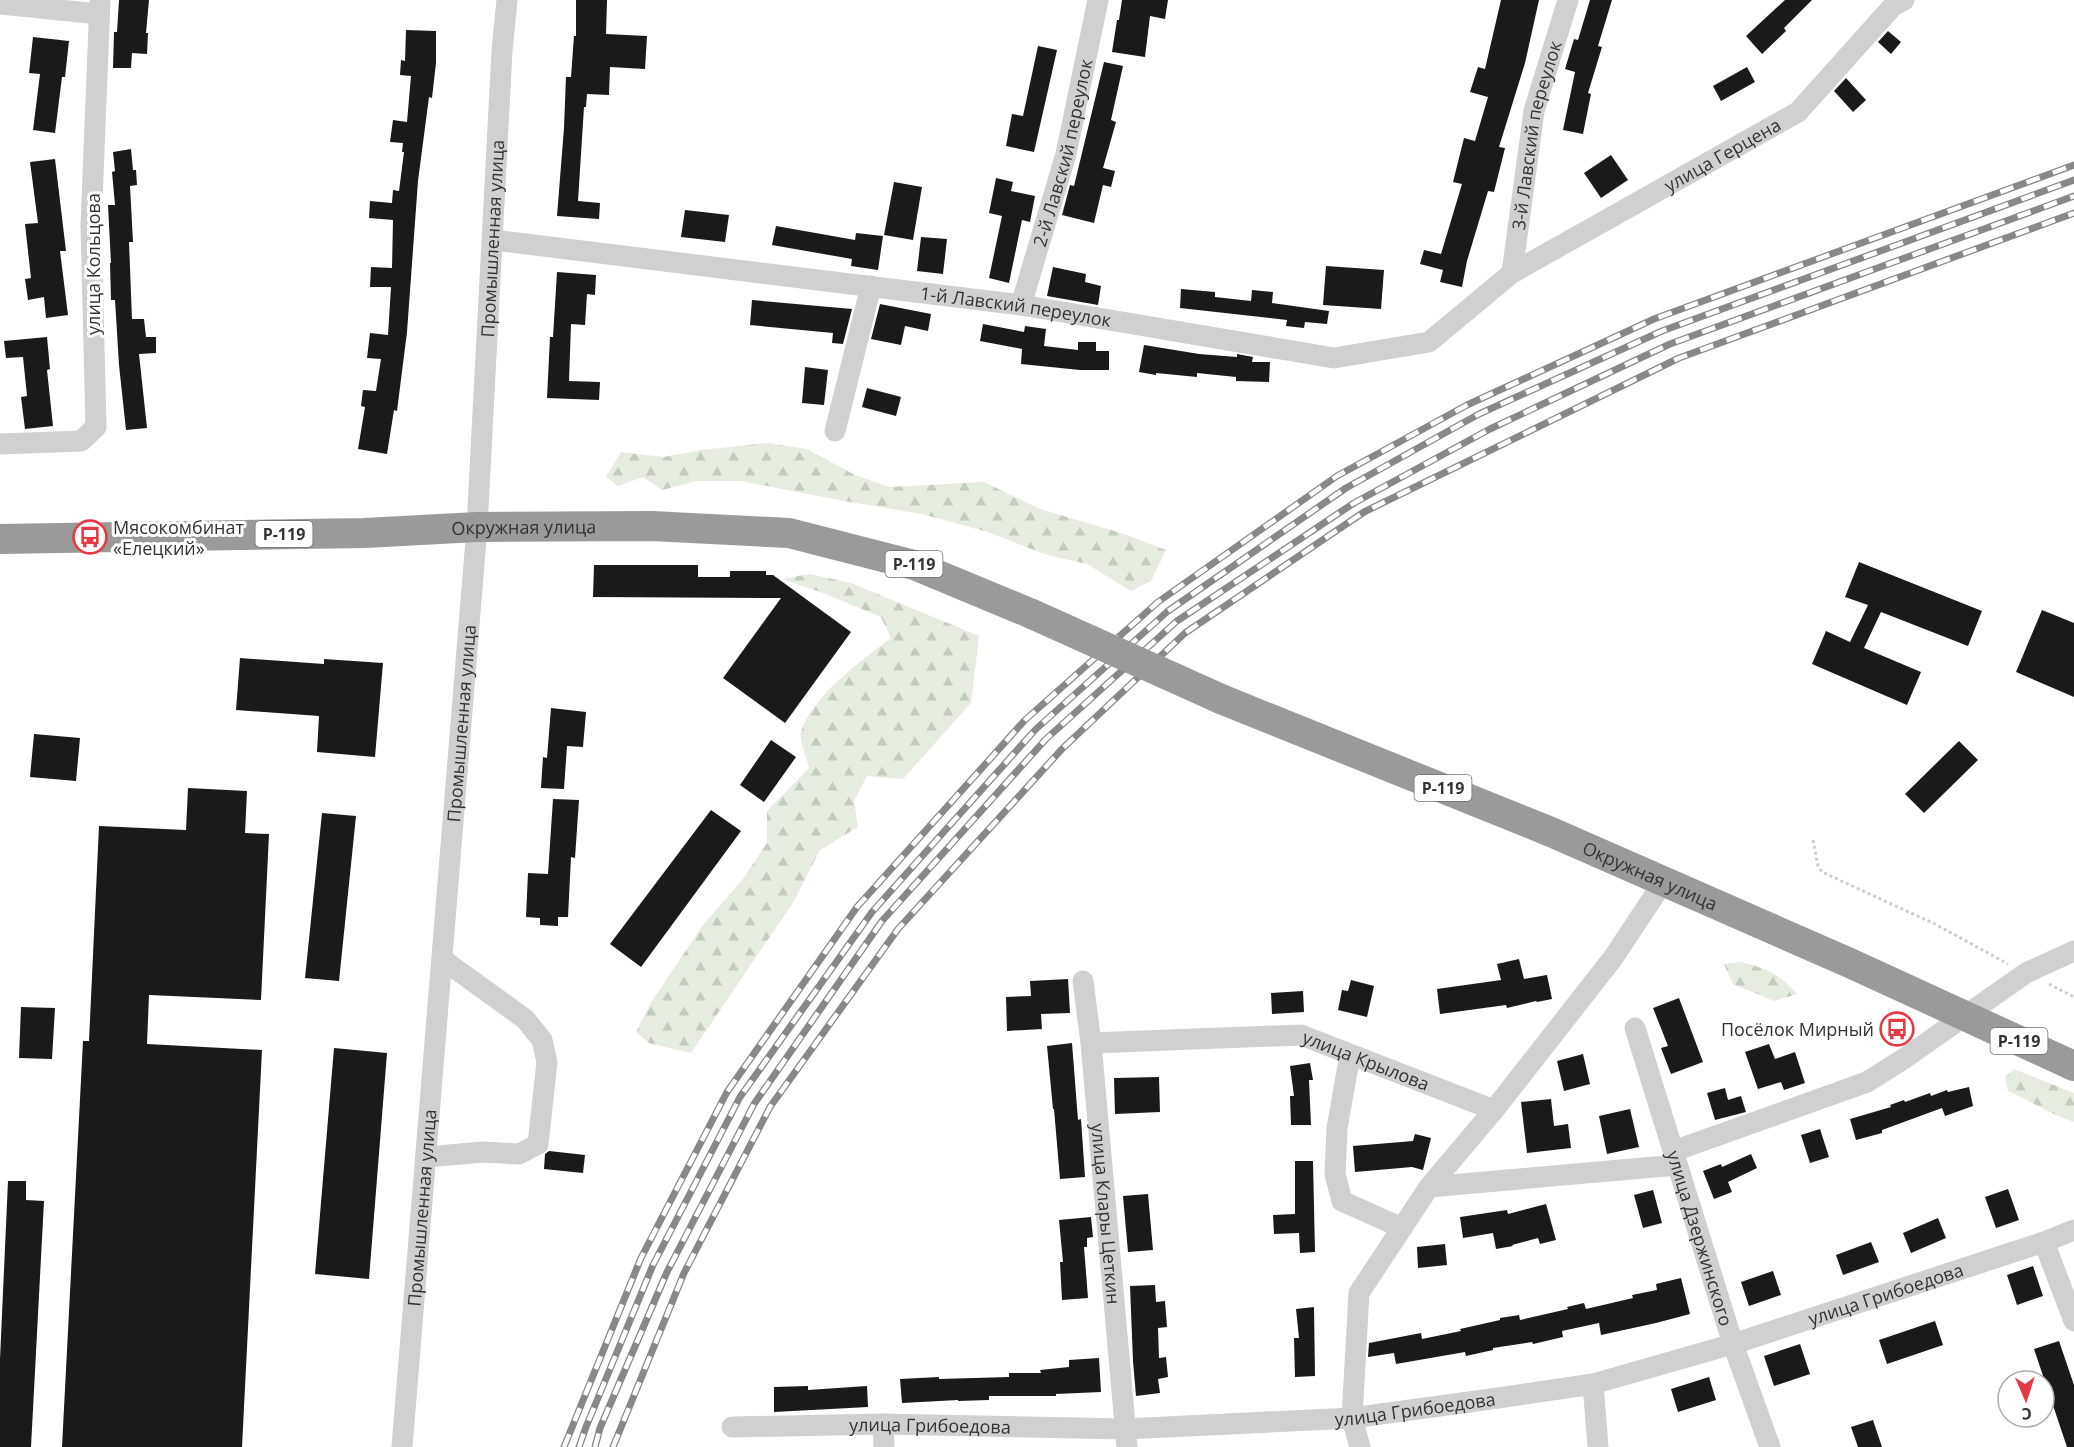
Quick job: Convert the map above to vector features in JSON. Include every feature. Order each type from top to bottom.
[{"type":"highway","name":"Окружная улица","points":[[0,539],[364,533],[477,527],[652,526],[789,533],[914,564],[1221,699],[1551,832],[2074,1066]]},
{"type":"street","name":"Промышленная улица","points":[[402,1447],[477,527],[494,240],[502,51],[507,0]]},
{"type":"street","name":"2-й Лавский переулок","points":[[1021,305],[1066,154],[1098,0]]},
{"type":"street","name":"3-й Лавский переулок","points":[[1512,273],[1534,111],[1568,0]]},
{"type":"street","name":"улица Герцена","points":[[1512,273],[1798,112],[1893,6],[1904,0]]},
{"type":"street","points":[[0,4],[100,7]]},
{"type":"street","name":"улица Кольцова","points":[[0,444],[81,441],[96,427],[91,226],[100,7]]},
{"type":"street","name":"1-й Лавский переулок","points":[[494,240],[1021,305],[1334,358],[1429,342],[1512,273]]},
{"type":"street","points":[[835,431],[870,286]]},
{"type":"street","points":[[1360,1447],[1352,1418],[1359,1293],[1429,1187],[1494,1110],[1612,958],[1664,881]]},
{"type":"street","points":[[1429,1187],[1676,1158],[1867,1082],[2026,973],[2074,951]]},
{"type":"street","points":[[426,1157],[483,1152],[519,1154],[538,1144],[547,1062],[542,1040],[525,1019],[442,959]]},
{"type":"street","name":"улица Клары Цеткин","points":[[1083,981],[1091,1043],[1126,1438]]},
{"type":"street","name":"улица Дзержинского","points":[[1635,1028],[1733,1344],[1770,1447]]},
{"type":"street","name":"улица Крылова","points":[[1091,1043],[1301,1035],[1494,1110]]},
{"type":"street","points":[[1350,1055],[1337,1128],[1335,1174],[1341,1201],[1402,1228]]},
{"type":"street","name":"улица Грибоедова","points":[[732,1427],[883,1424],[1126,1438],[1352,1418],[1593,1384],[1733,1344],[2044,1242],[2074,1230]]},
{"type":"street","points":[[2044,1242],[2074,1321]]},
{"type":"street","points":[[1593,1384],[1598,1447]]},
{"type":"street","points":[[883,1424],[884,1447]]},
{"type":"path","points":[[1813,840],[1818,866],[1822,872],[1935,924],[2074,997]]},
{"type":"green space","points":[[767,443],[807,449],[855,475],[889,487],[984,482],[1040,509],[1124,534],[1166,550],[1151,581],[1131,591],[1087,564],[1044,554],[988,532],[922,514],[741,481],[697,481],[662,490],[643,477],[618,486],[606,477],[621,452],[663,457]]},
{"type":"green space","points":[[809,574],[851,583],[979,636],[971,703],[903,779],[867,776],[854,801],[858,827],[820,850],[794,901],[691,1053],[649,1043],[636,1032],[652,1001],[703,925],[742,880],[767,843],[767,811],[809,768],[801,736],[807,719],[826,692],[891,638],[881,617],[782,579]]},
{"type":"green space","points":[[1741,962],[1772,973],[1797,994],[1774,1001],[1733,984],[1724,964]]},
{"type":"green space","points":[[2014,1069],[2074,1093],[2074,1122],[2008,1091],[2005,1077]]},
{"type":"building","points":[[119,0],[149,0],[147,54],[132,53],[131,68],[113,68],[114,32],[117,32]]},
{"type":"building","points":[[576,0],[607,0],[606,34],[647,36],[645,69],[610,67],[609,95],[587,94],[586,107],[584,107],[578,201],[600,203],[599,219],[557,216],[566,77],[571,77],[574,36],[576,36]]},
{"type":"building","points":[[1122,0],[1168,0],[1165,19],[1150,16],[1145,57],[1112,52]]},
{"type":"building","points":[[1501,0],[1539,0],[1525,63],[1499,147],[1505,148],[1494,192],[1488,191],[1467,261],[1462,287],[1440,282],[1443,270],[1420,264],[1424,250],[1441,254],[1462,184],[1453,182],[1464,138],[1475,141],[1488,97],[1470,92],[1478,67],[1485,69]]},
{"type":"building","points":[[1590,0],[1612,0],[1598,46],[1602,47],[1588,93],[1591,94],[1583,134],[1563,130],[1575,72],[1565,69],[1574,39],[1578,40]]},
{"type":"building","points":[[1785,0],[1812,0],[1784,28],[1786,31],[1762,54],[1746,36]]},
{"type":"building","points":[[406,30],[436,31],[436,63],[418,181],[407,332],[397,411],[394,410],[387,454],[358,449],[365,407],[361,406],[363,390],[376,391],[381,359],[367,358],[370,333],[388,335],[391,287],[370,287],[371,267],[392,268],[393,220],[369,218],[370,201],[392,203],[393,190],[399,191],[403,143],[390,142],[393,120],[407,122],[411,76],[400,75],[401,60],[405,61]]},
{"type":"building","points":[[1888,31],[1901,42],[1891,54],[1878,42]]},
{"type":"building","points":[[33,37],[69,41],[55,133],[33,130],[40,74],[29,73]]},
{"type":"building","points":[[1038,46],[1057,50],[1034,152],[1006,146],[1012,114],[1023,116]]},
{"type":"building","points":[[1104,62],[1123,66],[1111,120],[1116,122],[1103,168],[1115,171],[1111,187],[1103,185],[1094,223],[1062,215],[1070,185],[1074,186]]},
{"type":"building","points":[[1747,67],[1755,82],[1721,101],[1713,86]]},
{"type":"building","points":[[1846,78],[1866,100],[1853,112],[1834,91]]},
{"type":"building","points":[[131,149],[137,185],[130,186],[133,242],[129,242],[132,319],[144,319],[146,337],[156,337],[156,353],[139,354],[147,428],[126,430],[115,300],[111,300],[108,205],[115,205],[113,152]]},
{"type":"building","points":[[1611,155],[1628,180],[1601,198],[1584,173]]},
{"type":"building","points":[[55,159],[66,251],[60,251],[68,315],[46,318],[44,297],[28,300],[25,279],[31,278],[25,224],[38,223],[30,162]]},
{"type":"building","points":[[996,178],[1013,182],[1011,191],[1035,196],[1030,222],[1022,220],[1009,283],[989,278],[1002,216],[989,213]]},
{"type":"building","points":[[894,182],[922,187],[913,240],[884,235]]},
{"type":"building","points":[[685,210],[729,215],[725,242],[681,237]]},
{"type":"building","points":[[776,226],[855,240],[856,233],[883,236],[878,270],[851,266],[852,259],[772,245]]},
{"type":"building","points":[[921,237],[947,239],[943,274],[917,271]]},
{"type":"building","points":[[1326,266],[1384,270],[1381,309],[1323,305]]},
{"type":"building","points":[[1053,267],[1086,274],[1085,282],[1101,286],[1098,305],[1047,296]]},
{"type":"building","points":[[557,272],[596,275],[595,295],[587,294],[585,325],[571,324],[569,381],[600,382],[599,400],[547,398],[550,337],[553,337]]},
{"type":"building","points":[[1181,289],[1215,292],[1215,297],[1251,301],[1252,290],[1273,292],[1272,303],[1329,311],[1327,324],[1305,322],[1304,328],[1286,326],[1287,320],[1180,308]]},
{"type":"building","points":[[752,300],[852,309],[843,344],[832,343],[833,333],[750,325]]},
{"type":"building","points":[[880,304],[931,314],[928,331],[905,326],[901,345],[871,339]]},
{"type":"building","points":[[983,324],[1024,332],[1025,326],[1046,329],[1044,346],[1078,350],[1078,342],[1096,342],[1096,351],[1109,351],[1109,370],[1080,370],[1021,364],[1022,349],[980,341]]},
{"type":"building","points":[[47,337],[50,369],[47,370],[53,426],[25,429],[21,397],[27,396],[23,357],[6,358],[4,341]]},
{"type":"building","points":[[1144,345],[1199,354],[1237,357],[1237,354],[1253,357],[1252,362],[1270,362],[1269,382],[1236,381],[1236,377],[1197,373],[1197,377],[1139,372]]},
{"type":"building","points":[[805,367],[828,370],[824,405],[802,403]]},
{"type":"building","points":[[867,388],[901,397],[896,416],[862,407]]},
{"type":"building","points":[[1859,562],[1982,611],[1968,646],[1881,612],[1864,648],[1921,672],[1907,705],[1812,664],[1826,631],[1850,642],[1868,605],[1845,597]]},
{"type":"building","points":[[594,565],[698,565],[698,577],[730,577],[730,571],[766,571],[766,575],[773,575],[851,632],[785,723],[723,678],[781,598],[593,597]]},
{"type":"building","points":[[2042,610],[2074,623],[2074,697],[2016,672]]},
{"type":"building","points":[[240,658],[324,664],[324,659],[383,663],[375,757],[317,752],[319,716],[236,710]]},
{"type":"building","points":[[551,708],[586,712],[583,747],[567,746],[564,789],[541,788],[543,757],[547,758]]},
{"type":"building","points":[[34,734],[80,738],[76,781],[30,777]]},
{"type":"building","points":[[771,740],[796,757],[764,802],[740,785]]},
{"type":"building","points":[[1959,741],[1978,760],[1924,813],[1905,794]]},
{"type":"building","points":[[188,788],[247,791],[245,833],[269,834],[261,1000],[149,995],[147,1044],[262,1050],[242,1447],[62,1447],[83,1041],[89,1041],[99,826],[186,830]]},
{"type":"building","points":[[553,799],[579,800],[575,858],[571,857],[568,917],[558,917],[558,926],[540,925],[540,918],[526,917],[528,873],[548,874]]},
{"type":"building","points":[[711,810],[741,831],[641,967],[610,944]]},
{"type":"building","points":[[322,813],[356,816],[339,981],[305,978]]},
{"type":"building","points":[[1519,959],[1524,979],[1547,975],[1552,999],[1507,1008],[1506,1005],[1440,1014],[1437,989],[1501,980],[1497,964]]},
{"type":"building","points":[[1068,979],[1070,1013],[1041,1014],[1042,1029],[1007,1031],[1006,997],[1031,996],[1030,981]]},
{"type":"building","points":[[1351,980],[1374,986],[1367,1017],[1338,1010],[1342,990],[1348,991]]},
{"type":"building","points":[[1303,991],[1304,1012],[1272,1014],[1271,993]]},
{"type":"building","points":[[1679,998],[1703,1062],[1671,1074],[1661,1048],[1668,1046],[1653,1008]]},
{"type":"building","points":[[21,1007],[55,1008],[52,1059],[19,1058]]},
{"type":"building","points":[[1072,1043],[1085,1177],[1060,1179],[1047,1046]]},
{"type":"building","points":[[1769,1044],[1775,1059],[1795,1052],[1805,1083],[1784,1090],[1781,1082],[1758,1089],[1745,1052]]},
{"type":"building","points":[[334,1048],[387,1053],[369,1279],[315,1274]]},
{"type":"building","points":[[1583,1054],[1590,1084],[1564,1091],[1557,1061]]},
{"type":"building","points":[[1310,1063],[1313,1080],[1309,1080],[1311,1125],[1291,1125],[1290,1096],[1294,1096],[1290,1066]]},
{"type":"building","points":[[1159,1077],[1160,1112],[1115,1114],[1114,1078]]},
{"type":"building","points":[[1969,1087],[1973,1106],[1945,1116],[1942,1108],[1882,1130],[1882,1133],[1856,1140],[1850,1119],[1930,1093],[1931,1096],[1947,1090],[1948,1092]]},
{"type":"building","points":[[1725,1088],[1728,1100],[1741,1096],[1746,1112],[1715,1120],[1707,1093]]},
{"type":"building","points":[[1551,1099],[1554,1126],[1568,1124],[1571,1148],[1527,1153],[1521,1102]]},
{"type":"building","points":[[1630,1109],[1639,1147],[1607,1154],[1599,1116]]},
{"type":"building","points":[[1820,1129],[1829,1157],[1810,1163],[1801,1135]]},
{"type":"building","points":[[1415,1134],[1431,1138],[1423,1170],[1412,1167],[1355,1172],[1353,1146],[1413,1141]]},
{"type":"building","points":[[549,1151],[585,1155],[583,1173],[544,1169],[545,1154]]},
{"type":"building","points":[[1751,1154],[1757,1168],[1728,1182],[1732,1192],[1714,1199],[1703,1171],[1721,1164],[1722,1167]]},
{"type":"building","points":[[1295,1161],[1313,1161],[1315,1252],[1300,1253],[1299,1233],[1274,1234],[1273,1215],[1295,1214]]},
{"type":"building","points":[[8,1181],[26,1181],[26,1200],[44,1201],[31,1447],[0,1447],[0,1359]]},
{"type":"building","points":[[2008,1189],[2019,1220],[1996,1228],[1985,1197]]},
{"type":"building","points":[[1653,1190],[1662,1223],[1643,1228],[1634,1195]]},
{"type":"building","points":[[1148,1194],[1153,1250],[1128,1252],[1123,1196]]},
{"type":"building","points":[[1546,1204],[1556,1240],[1540,1244],[1538,1238],[1496,1249],[1493,1233],[1463,1238],[1460,1217],[1507,1210],[1508,1214]]},
{"type":"building","points":[[1091,1217],[1093,1237],[1087,1238],[1087,1247],[1084,1247],[1088,1298],[1062,1300],[1060,1262],[1063,1262],[1059,1220]]},
{"type":"building","points":[[1938,1218],[1946,1238],[1911,1253],[1903,1233]]},
{"type":"building","points":[[1871,1242],[1879,1262],[1843,1275],[1836,1255]]},
{"type":"building","points":[[1445,1244],[1447,1265],[1418,1268],[1417,1247]]},
{"type":"building","points":[[2033,1266],[2043,1296],[2017,1305],[2007,1275]]},
{"type":"building","points":[[1773,1271],[1781,1295],[1749,1306],[1741,1282]]},
{"type":"building","points":[[1681,1278],[1690,1314],[1656,1323],[1601,1335],[1599,1323],[1562,1331],[1563,1337],[1533,1344],[1532,1342],[1493,1348],[1493,1350],[1466,1356],[1465,1352],[1396,1364],[1394,1353],[1368,1357],[1369,1343],[1421,1333],[1422,1339],[1461,1331],[1460,1329],[1500,1320],[1500,1318],[1519,1315],[1520,1320],[1584,1303],[1586,1309],[1633,1298],[1632,1295],[1657,1290],[1656,1284]]},
{"type":"building","points":[[1155,1285],[1156,1302],[1165,1301],[1167,1327],[1158,1328],[1159,1358],[1166,1357],[1168,1377],[1158,1379],[1160,1393],[1136,1396],[1130,1286]]},
{"type":"building","points":[[1314,1307],[1315,1376],[1295,1377],[1294,1338],[1299,1338],[1296,1309]]},
{"type":"building","points":[[1935,1321],[1943,1345],[1887,1364],[1879,1340]]},
{"type":"building","points":[[2059,1341],[2074,1385],[2074,1447],[2067,1447],[2056,1414],[2056,1369],[2041,1369],[2034,1349]]},
{"type":"building","points":[[1800,1344],[1810,1374],[1774,1386],[1764,1356]]},
{"type":"building","points":[[1099,1358],[1101,1392],[1056,1394],[1056,1396],[989,1396],[989,1400],[902,1403],[900,1379],[1009,1377],[1009,1373],[1041,1373],[1040,1370],[1069,1367],[1069,1360]]},
{"type":"building","points":[[1709,1377],[1716,1400],[1678,1412],[1671,1389]]},
{"type":"building","points":[[808,1386],[808,1390],[867,1386],[868,1407],[774,1412],[774,1387]]},
{"type":"building","points":[[1873,1420],[1882,1447],[1858,1447],[1851,1427]]},
{"type":"railway","points":[[564,1447],[641,1258],[727,1092],[857,907],[1025,720],[1158,602],[1337,476],[1467,405],[1654,319],[2074,165]]},
{"type":"railway","points":[[579,1447],[653,1265],[740,1097],[872,912],[1036,729],[1168,611],[1346,488],[1479,414],[1662,331],[2074,180]]},
{"type":"railway","points":[[595,1447],[600,1428],[667,1272],[754,1104],[882,921],[1046,739],[1177,621],[1354,503],[1490,429],[1670,344],[2074,196]]},
{"type":"railway","points":[[613,1447],[684,1273],[770,1107],[898,929],[1062,749],[1185,633],[1364,512],[1679,358],[2074,213]]},
{"type":"place","name":"Мясокомбинат «Елецкий»","points":[[90,537]]},
{"type":"place","name":"Посёлок Мирный","points":[[1897,1029]]}]
